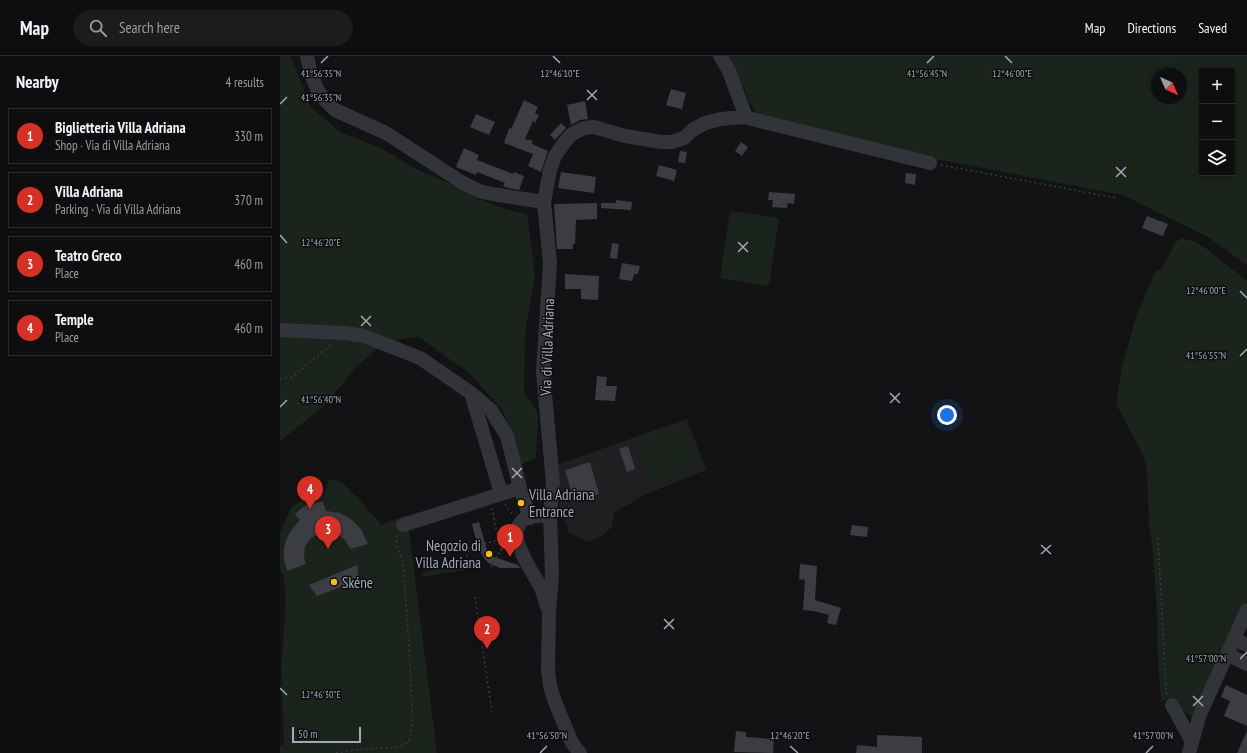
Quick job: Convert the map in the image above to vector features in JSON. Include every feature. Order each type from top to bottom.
[{"type":"street","points":[[307,56],[314,84],[325,100],[335,110],[386,133],[463,183],[479,191],[544,202]]},
{"type":"street","points":[[720,56],[729,71],[746,117]]},
{"type":"street","name":"Via di Villa Adriana","points":[[580,753],[574,746],[551,690],[548,670],[549,613],[552,587],[550,515],[553,483],[543,372],[550,263],[544,202],[550,170],[555,156],[572,134],[581,129],[594,127],[625,136],[661,142],[672,142],[684,138],[694,129],[705,123],[721,119],[746,117],[930,163]]},
{"type":"street","points":[[280,330],[345,333],[364,336],[420,358],[471,393],[491,410],[507,436],[520,488],[525,520],[550,515]]},
{"type":"street","points":[[471,393],[501,493]]},
{"type":"street","points":[[403,526],[520,488]]},
{"type":"street","name":"Via di Villa Adriana","points":[[525,520],[517,529],[518,544],[540,586],[549,613]]},
{"type":"street","points":[[532,572],[552,563]]},
{"type":"street","points":[[1191,747],[1200,714],[1247,610]]},
{"type":"street","points":[[1234,639],[1247,645]]},
{"type":"street","points":[[1227,654],[1247,664]]},
{"type":"street","points":[[1172,705],[1191,747]]},
{"type":"path","points":[[930,163],[1116,198]]},
{"type":"path","points":[[280,379],[292,377],[345,333]]},
{"type":"path","points":[[501,493],[501,500],[525,520]]},
{"type":"path","points":[[491,506],[501,550],[492,567]]},
{"type":"path","points":[[336,753],[354,750],[399,747],[408,743],[410,739],[412,720],[410,660],[403,562],[396,544],[398,532],[403,526]]},
{"type":"path","points":[[1158,538],[1166,689],[1167,696],[1172,705]]},
{"type":"path","points":[[466,562],[469,548],[498,540]]},
{"type":"path","points":[[475,597],[492,712]]},
{"type":"shaded area","points":[[280,56],[291,56],[310,106],[340,132],[381,148],[416,169],[454,185],[476,198],[502,208],[527,214],[535,275],[525,333],[524,392],[538,413],[536,458],[520,465],[504,412],[470,374],[419,337],[386,341],[357,366],[324,406],[280,441]]},
{"type":"shaded area","points":[[727,56],[1247,56],[1247,265],[1208,237],[1123,195],[936,159],[852,140],[762,116],[755,111],[732,63]]},
{"type":"shaded area","points":[[730,211],[779,218],[769,286],[720,278]]},
{"type":"shaded area","points":[[1181,238],[1193,241],[1204,247],[1247,281],[1247,600],[1194,716],[1180,709],[1170,697],[1161,702],[1153,550],[1149,526],[1147,470],[1143,455],[1116,404],[1121,371],[1136,316],[1156,270],[1161,270],[1176,242]]},
{"type":"shaded area","points":[[687,419],[706,470],[644,495],[614,513],[612,527],[600,537],[587,542],[569,532],[560,510],[556,465]]},
{"type":"shaded area","points":[[681,425],[697,471],[675,478],[659,433]]},
{"type":"shaded area","points":[[657,434],[673,479],[652,487],[636,441]]},
{"type":"shaded area","points":[[329,479],[340,481],[361,501],[381,525],[407,515],[437,753],[280,753],[280,745],[284,745],[281,672],[286,598],[283,575],[280,570],[280,534],[291,507],[307,497],[324,494]]},
{"type":"shaded area","points":[[463,565],[464,570],[423,577],[422,572]]},
{"type":"building","points":[[671,89],[686,93],[682,109],[666,105]]},
{"type":"building","points":[[524,100],[538,107],[535,113],[539,115],[535,123],[533,121],[525,139],[533,141],[532,144],[548,151],[541,172],[528,166],[533,154],[504,143],[509,128],[511,129]]},
{"type":"building","points":[[585,101],[588,119],[580,120],[571,125],[567,105]]},
{"type":"building","points":[[476,114],[495,122],[489,135],[470,127]]},
{"type":"building","points":[[561,123],[566,128],[555,140],[550,135]]},
{"type":"building","points":[[741,142],[748,147],[742,156],[735,151]]},
{"type":"building","points":[[464,148],[479,155],[477,160],[513,174],[514,172],[524,176],[519,190],[503,186],[505,183],[477,172],[476,175],[456,167]]},
{"type":"building","points":[[680,151],[687,152],[685,163],[678,162]]},
{"type":"building","points":[[659,165],[677,170],[674,181],[656,176]]},
{"type":"building","points":[[561,172],[596,177],[594,193],[558,188]]},
{"type":"building","points":[[906,173],[916,174],[915,185],[905,183]]},
{"type":"building","points":[[769,192],[795,194],[794,204],[788,203],[787,208],[772,207],[773,200],[768,200]]},
{"type":"building","points":[[616,200],[632,202],[631,210],[601,208],[601,203],[616,203]]},
{"type":"building","points":[[597,203],[597,219],[576,220],[575,244],[573,244],[573,249],[557,249],[554,204]]},
{"type":"building","points":[[1147,216],[1168,224],[1163,236],[1142,228]]},
{"type":"building","points":[[612,243],[619,244],[617,259],[610,258]]},
{"type":"building","points":[[622,263],[640,266],[638,274],[634,274],[632,281],[619,279]]},
{"type":"building","points":[[565,274],[599,276],[598,300],[581,299],[581,289],[565,289]]},
{"type":"building","points":[[597,376],[607,377],[606,386],[617,386],[615,401],[595,400]]},
{"type":"building","points":[[628,446],[635,469],[627,472],[619,449]]},
{"type":"building","points":[[590,462],[599,494],[574,501],[565,470]]},
{"type":"building","points":[[323,502],[326,511],[340,513],[351,519],[361,529],[368,544],[350,549],[346,541],[338,534],[321,532],[310,539],[305,547],[304,558],[306,564],[287,571],[284,559],[284,549],[290,532],[300,520],[295,514],[307,504]]},
{"type":"building","points":[[479,522],[487,550],[494,557],[518,565],[520,568],[500,568],[488,563],[478,548],[472,524]]},
{"type":"building","points":[[852,525],[868,527],[867,537],[850,535]]},
{"type":"building","points":[[800,564],[817,566],[815,600],[841,608],[836,625],[827,623],[829,615],[803,610],[805,580],[799,579]]},
{"type":"building","name":"Skéne","points":[[357,565],[359,580],[317,596],[309,585]]},
{"type":"building","points":[[1226,685],[1247,695],[1247,726],[1224,716],[1230,701],[1221,697]]},
{"type":"building","points":[[736,731],[746,732],[746,737],[774,739],[773,753],[734,752]]},
{"type":"building","points":[[1247,731],[1247,753],[1237,753]]},
{"type":"building","points":[[877,735],[922,737],[922,753],[856,753],[857,745],[877,747]]},
{"type":"place","name":"Villa Adriana Entrance","points":[[521,503]]},
{"type":"place","name":"Temple","points":[[310,509]]},
{"type":"place","name":"Teatro Greco","points":[[328,549]]},
{"type":"place","name":"Negozio di Villa Adriana","points":[[489,554]]},
{"type":"place","name":"Biglietteria Villa Adriana","points":[[510,557]]},
{"type":"place","name":"Skéne","points":[[334,582]]},
{"type":"place","name":"Villa Adriana","points":[[487,649]]}]
